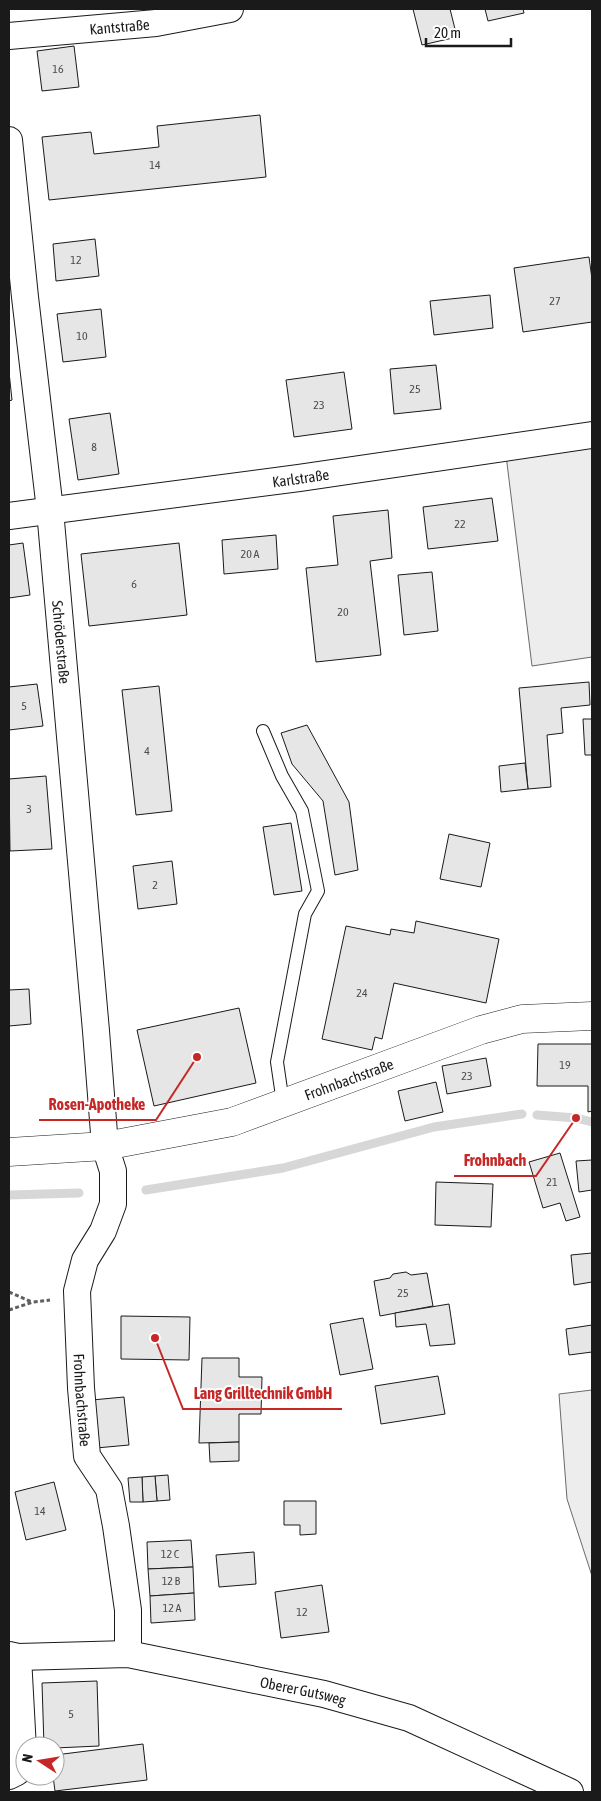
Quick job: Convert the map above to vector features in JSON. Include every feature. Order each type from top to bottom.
[{"type":"street","name":"Kantstraße","points":[[9,36],[156,22],[230,9]]},
{"type":"street","name":"Schröderstraße","points":[[9,140],[50,510],[105,1146]]},
{"type":"street","name":"Karlstraße","points":[[9,516],[299,478],[592,435]]},
{"type":"street","name":"Frohnbachstraße","points":[[9,1152],[105,1146],[232,1122],[481,1030],[522,1018],[592,1016]]},
{"type":"street","name":"Frohnbachstraße","points":[[105,1146],[113,1171],[113,1204],[104,1231],[85,1260],[77,1291],[81,1388],[87,1456],[108,1489],[116,1526],[128,1610],[128,1654]]},
{"type":"street","name":"Oberer Gutsweg","points":[[9,1776],[17,1772],[23,1749],[13,1656],[128,1654],[324,1694],[409,1718],[570,1792]]},
{"type":"lane","points":[[263,732],[282,776],[302,811],[318,891],[304,914],[277,1062],[283,1103]]},
{"type":"path","points":[[9,1292],[32,1302]]},
{"type":"path","points":[[9,1310],[32,1302],[78,1298]]},
{"type":"shaded area","points":[[592,435],[592,657],[532,666],[505,447]]},
{"type":"shaded area","points":[[592,1390],[592,1576],[567,1499],[559,1394]]},
{"type":"building","points":[[413,9],[450,9],[457,37],[422,45]]},
{"type":"building","points":[[485,9],[523,9],[524,13],[488,21]]},
{"type":"building","points":[[74,46],[79,87],[42,91],[37,51]]},
{"type":"building","points":[[260,115],[266,177],[49,200],[42,137],[91,132],[94,154],[159,147],[157,126]]},
{"type":"building","points":[[95,239],[99,276],[56,281],[53,244]]},
{"type":"building","points":[[589,257],[592,279],[592,322],[523,332],[514,268]]},
{"type":"building","points":[[490,295],[493,328],[434,335],[430,301]]},
{"type":"building","points":[[101,309],[106,357],[63,362],[57,314]]},
{"type":"building","points":[[436,365],[441,409],[394,414],[390,369]]},
{"type":"building","points":[[9,372],[12,400],[9,401]]},
{"type":"building","points":[[344,372],[352,429],[294,437],[286,380]]},
{"type":"building","points":[[110,413],[119,474],[78,480],[69,419]]},
{"type":"building","points":[[492,498],[498,541],[428,549],[423,507]]},
{"type":"building","points":[[388,510],[392,558],[370,561],[381,655],[316,662],[306,568],[338,565],[333,516]]},
{"type":"building","points":[[276,535],[278,569],[224,574],[222,540]]},
{"type":"building","points":[[23,543],[30,595],[9,598],[9,545]]},
{"type":"building","points":[[179,543],[187,615],[89,626],[81,554]]},
{"type":"building","points":[[432,572],[438,631],[404,635],[398,575]]},
{"type":"building","points":[[589,682],[590,705],[561,708],[563,733],[547,735],[551,787],[528,789],[519,688]]},
{"type":"building","points":[[37,684],[43,726],[9,730],[9,687]]},
{"type":"building","points":[[159,686],[172,811],[136,815],[122,690]]},
{"type":"building","points":[[583,719],[592,719],[592,755],[585,755]]},
{"type":"building","points":[[307,725],[349,802],[358,870],[335,875],[323,801],[292,764],[281,733]]},
{"type":"building","points":[[525,763],[528,789],[501,792],[499,766]]},
{"type":"building","points":[[46,776],[52,849],[10,851],[9,779]]},
{"type":"building","points":[[291,823],[302,891],[274,895],[263,827]]},
{"type":"building","points":[[449,834],[490,843],[481,887],[440,879]]},
{"type":"building","points":[[172,861],[177,904],[138,909],[133,866]]},
{"type":"building","points":[[416,921],[499,939],[486,1003],[394,983],[382,1039],[375,1037],[372,1050],[322,1039],[346,926],[390,935],[391,929],[414,933]]},
{"type":"building","points":[[29,989],[31,1024],[9,1026],[9,990]]},
{"type":"building","points":[[239,1008],[256,1083],[154,1106],[137,1030]]},
{"type":"building","points":[[538,1044],[592,1044],[592,1111],[588,1112],[588,1086],[537,1086]]},
{"type":"building","points":[[486,1058],[491,1086],[447,1094],[442,1066]]},
{"type":"building","points":[[436,1082],[443,1112],[405,1121],[398,1091]]},
{"type":"building","points":[[560,1153],[580,1217],[566,1221],[560,1203],[543,1208],[529,1162]]},
{"type":"building","points":[[592,1160],[592,1190],[579,1192],[576,1161]]},
{"type":"building","points":[[436,1182],[493,1184],[491,1227],[435,1225]]},
{"type":"building","points":[[592,1253],[592,1282],[574,1285],[571,1255]]},
{"type":"building","points":[[406,1272],[411,1275],[427,1273],[433,1306],[380,1316],[374,1281],[390,1278],[393,1274]]},
{"type":"building","points":[[449,1304],[455,1344],[430,1346],[426,1324],[396,1327],[395,1313]]},
{"type":"building","points":[[121,1316],[190,1317],[189,1360],[121,1359]]},
{"type":"building","points":[[363,1318],[373,1369],[340,1375],[330,1324]]},
{"type":"building","points":[[592,1325],[592,1352],[569,1355],[566,1329]]},
{"type":"building","points":[[202,1358],[239,1358],[239,1377],[262,1377],[261,1414],[239,1414],[239,1442],[199,1443]]},
{"type":"building","points":[[438,1376],[445,1414],[381,1424],[375,1386]]},
{"type":"building","points":[[124,1397],[129,1445],[96,1448],[92,1400]]},
{"type":"building","points":[[239,1442],[239,1461],[210,1462],[209,1443]]},
{"type":"building","points":[[168,1475],[170,1500],[157,1501],[155,1476]]},
{"type":"building","points":[[155,1476],[157,1501],[143,1502],[142,1477]]},
{"type":"building","points":[[142,1477],[143,1502],[130,1502],[128,1478]]},
{"type":"building","points":[[54,1482],[66,1530],[26,1540],[15,1492]]},
{"type":"building","points":[[284,1501],[316,1501],[316,1534],[300,1535],[300,1525],[284,1525]]},
{"type":"building","points":[[191,1540],[193,1567],[148,1569],[147,1542]]},
{"type":"building","points":[[254,1552],[256,1584],[219,1587],[216,1555]]},
{"type":"building","points":[[193,1567],[194,1593],[150,1596],[148,1569]]},
{"type":"building","points":[[322,1585],[329,1632],[281,1638],[275,1592]]},
{"type":"building","points":[[194,1593],[195,1620],[151,1623],[150,1596]]},
{"type":"building","points":[[97,1681],[99,1746],[65,1748],[65,1736],[44,1736],[42,1683]]},
{"type":"building","points":[[143,1744],[147,1780],[55,1791],[54,1786],[65,1786],[65,1754]]},
{"type":"waterway","points":[[146,1190],[283,1168],[434,1127],[522,1114]]},
{"type":"waterway","points":[[537,1115],[576,1118],[592,1122]]},
{"type":"waterway","points":[[9,1195],[79,1193]]},
{"type":"place","name":"Rosen-Apotheke","points":[[197,1057]]},
{"type":"place","name":"Frohnbach","points":[[576,1118]]},
{"type":"place","name":"Lang Grilltechnik GmbH","points":[[155,1338]]}]
